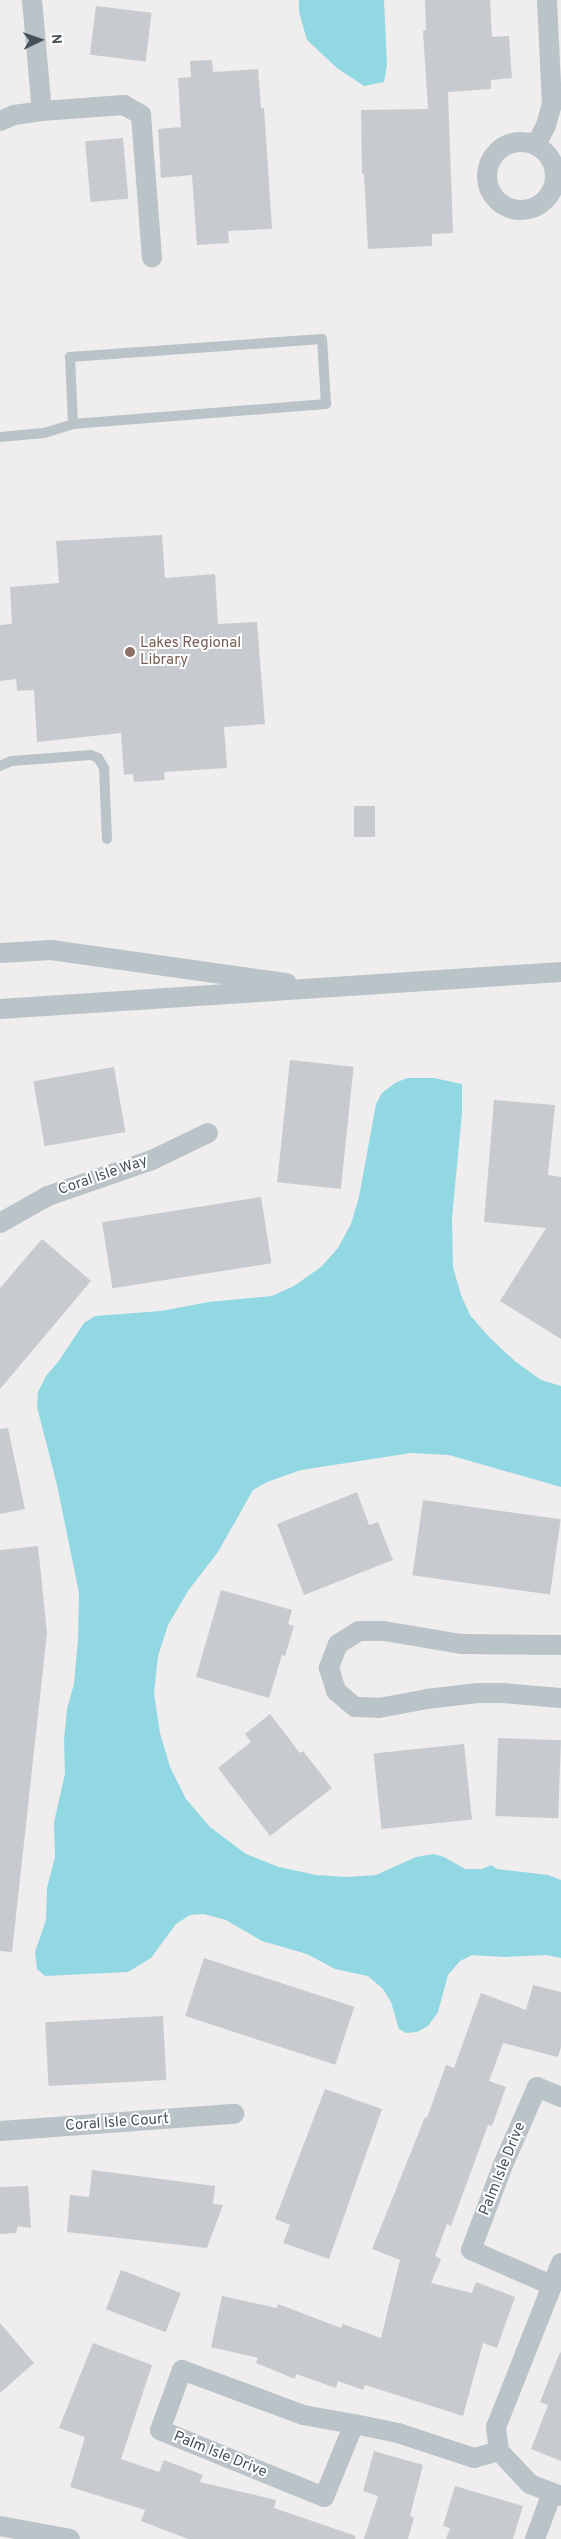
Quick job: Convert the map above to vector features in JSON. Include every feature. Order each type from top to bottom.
[{"type":"street","points":[[32,0],[42,111]]},
{"type":"street","points":[[536,145],[546,124],[552,104],[546,0]]},
{"type":"street","points":[[0,121],[14,114],[124,105],[141,115],[152,258]]},
{"type":"street","points":[[0,953],[51,950],[158,963],[326,989]]},
{"type":"street","points":[[0,1009],[561,972]]},
{"type":"street","name":"Coral Isle Way","points":[[0,1223],[48,1196],[152,1160],[208,1133]]},
{"type":"street","points":[[561,1645],[461,1644],[384,1631],[359,1631],[338,1644],[329,1668],[336,1691],[355,1707],[379,1708],[427,1699],[478,1693],[503,1693],[561,1698]]},
{"type":"street","name":"Palm Isle Drive","points":[[551,2285],[471,2250],[537,2087],[561,2097]]},
{"type":"street","name":"Coral Isle Court","points":[[0,2131],[234,2114]]},
{"type":"street","points":[[535,2539],[556,2495],[530,2484],[499,2451],[496,2427],[561,2263]]},
{"type":"street","name":"Palm Isle Drive","points":[[354,2424],[324,2497],[160,2430],[182,2370],[303,2415],[354,2424],[398,2433],[474,2458],[499,2451]]},
{"type":"street","points":[[0,2526],[70,2539]]},
{"type":"lane","points":[[0,437],[44,433],[73,424],[326,404],[322,339],[70,357],[73,424]]},
{"type":"lane","points":[[0,766],[12,761],[92,755],[98,758],[104,768],[107,840]]},
{"type":"water","points":[[299,0],[384,0],[387,65],[384,82],[364,86],[337,68],[307,40],[299,12]]},
{"type":"water","points":[[407,1078],[434,1078],[462,1084],[462,1113],[452,1218],[453,1267],[461,1295],[470,1315],[490,1338],[516,1362],[541,1380],[561,1386],[561,1487],[449,1455],[411,1453],[301,1470],[267,1482],[253,1490],[218,1552],[188,1591],[168,1625],[158,1656],[154,1693],[160,1733],[170,1767],[186,1799],[210,1827],[246,1854],[279,1867],[316,1875],[347,1877],[376,1875],[416,1857],[434,1854],[444,1857],[465,1869],[482,1869],[491,1865],[497,1869],[548,1875],[561,1880],[561,1958],[546,1955],[504,1957],[472,1955],[460,1961],[448,1975],[438,2012],[428,2026],[417,2032],[406,2033],[399,2029],[391,2002],[383,1989],[368,1976],[335,1969],[307,1954],[262,1941],[226,1920],[204,1914],[190,1915],[176,1924],[151,1958],[128,1972],[45,1976],[37,1969],[35,1952],[46,1920],[47,1888],[55,1857],[54,1822],[65,1774],[64,1740],[67,1709],[74,1684],[78,1639],[79,1593],[57,1485],[37,1407],[38,1392],[46,1376],[58,1362],[84,1323],[95,1316],[161,1311],[209,1302],[272,1296],[294,1286],[321,1267],[338,1248],[351,1224],[359,1197],[376,1104],[382,1093],[395,1083]]},
{"type":"building","points":[[425,0],[490,0],[492,37],[509,36],[512,78],[491,80],[491,89],[448,92],[453,233],[432,234],[432,246],[368,249],[364,174],[362,174],[361,110],[428,109],[423,31],[426,30]]},
{"type":"building","points":[[96,6],[152,13],[146,61],[90,55]]},
{"type":"building","points":[[212,60],[213,72],[258,69],[261,108],[264,108],[272,229],[228,231],[229,243],[197,245],[192,175],[161,178],[158,129],[181,127],[178,78],[191,77],[190,61]]},
{"type":"building","points":[[123,138],[128,199],[90,202],[85,141]]},
{"type":"building","name":"Lakes Regional Library","points":[[162,535],[165,578],[215,574],[218,624],[257,622],[265,724],[224,727],[227,768],[164,772],[165,780],[134,782],[133,774],[124,775],[121,733],[37,742],[34,690],[17,691],[16,679],[0,681],[0,625],[12,624],[10,587],[59,583],[56,541]]},
{"type":"building","points":[[354,806],[375,806],[375,837],[354,837]]},
{"type":"building","points":[[290,1060],[354,1067],[341,1189],[277,1182]]},
{"type":"building","points":[[114,1067],[125,1132],[45,1146],[33,1081]]},
{"type":"building","points":[[494,1100],[555,1105],[548,1175],[561,1177],[561,1339],[500,1301],[546,1228],[484,1222]]},
{"type":"building","points":[[261,1197],[271,1263],[112,1288],[102,1222]]},
{"type":"building","points":[[42,1239],[91,1281],[0,1389],[0,1288]]},
{"type":"building","points":[[8,1428],[25,1509],[0,1514],[0,1429]]},
{"type":"building","points":[[357,1492],[369,1525],[378,1522],[393,1560],[304,1595],[277,1524]]},
{"type":"building","points":[[423,1500],[561,1519],[550,1595],[412,1575]]},
{"type":"building","points":[[38,1546],[47,1633],[12,1952],[0,1951],[0,1550]]},
{"type":"building","points":[[221,1590],[292,1610],[288,1624],[294,1626],[285,1656],[282,1655],[269,1698],[196,1677]]},
{"type":"building","points":[[270,1714],[300,1753],[303,1751],[332,1788],[270,1836],[218,1768],[251,1742],[245,1734]]},
{"type":"building","points":[[498,1738],[561,1740],[558,1818],[495,1816]]},
{"type":"building","points":[[464,1744],[472,1820],[381,1829],[373,1754]]},
{"type":"building","points":[[204,1958],[354,2007],[335,2065],[185,2016]]},
{"type":"building","points":[[533,1985],[561,1992],[561,2047],[558,2057],[503,2043],[489,2081],[506,2087],[492,2126],[488,2125],[451,2226],[447,2224],[435,2256],[441,2259],[431,2283],[472,2293],[476,2282],[515,2297],[497,2348],[483,2343],[463,2416],[365,2385],[363,2390],[338,2381],[336,2388],[296,2374],[295,2379],[256,2363],[258,2358],[211,2347],[222,2296],[277,2308],[278,2304],[341,2328],[343,2324],[381,2338],[400,2260],[372,2249],[425,2117],[427,2118],[446,2065],[454,2068],[481,1993],[526,2010]]},
{"type":"building","points":[[163,2016],[166,2080],[49,2086],[45,2022]]},
{"type":"building","points":[[325,2089],[382,2109],[329,2259],[283,2243],[290,2225],[275,2219]]},
{"type":"building","points":[[92,2170],[215,2186],[213,2204],[223,2205],[207,2248],[67,2232],[70,2195],[89,2197]]},
{"type":"building","points":[[28,2186],[31,2228],[18,2226],[16,2233],[0,2234],[0,2187]]},
{"type":"building","points":[[121,2270],[181,2293],[166,2332],[106,2309]]},
{"type":"building","points":[[0,2323],[34,2363],[0,2393]]},
{"type":"building","points":[[93,2343],[152,2365],[121,2459],[159,2472],[164,2460],[203,2475],[200,2482],[276,2500],[274,2508],[356,2536],[355,2539],[188,2539],[141,2521],[145,2510],[70,2487],[85,2437],[59,2428]]},
{"type":"building","points":[[560,2352],[561,2461],[531,2449],[548,2405],[540,2402]]},
{"type":"building","points":[[374,2451],[423,2465],[410,2516],[414,2518],[408,2539],[364,2539],[378,2496],[363,2491]]},
{"type":"building","points":[[455,2486],[523,2506],[513,2539],[446,2539],[450,2528],[443,2526]]},
{"type":"place","name":"Lakes Regional Library","points":[[130,652]]}]
